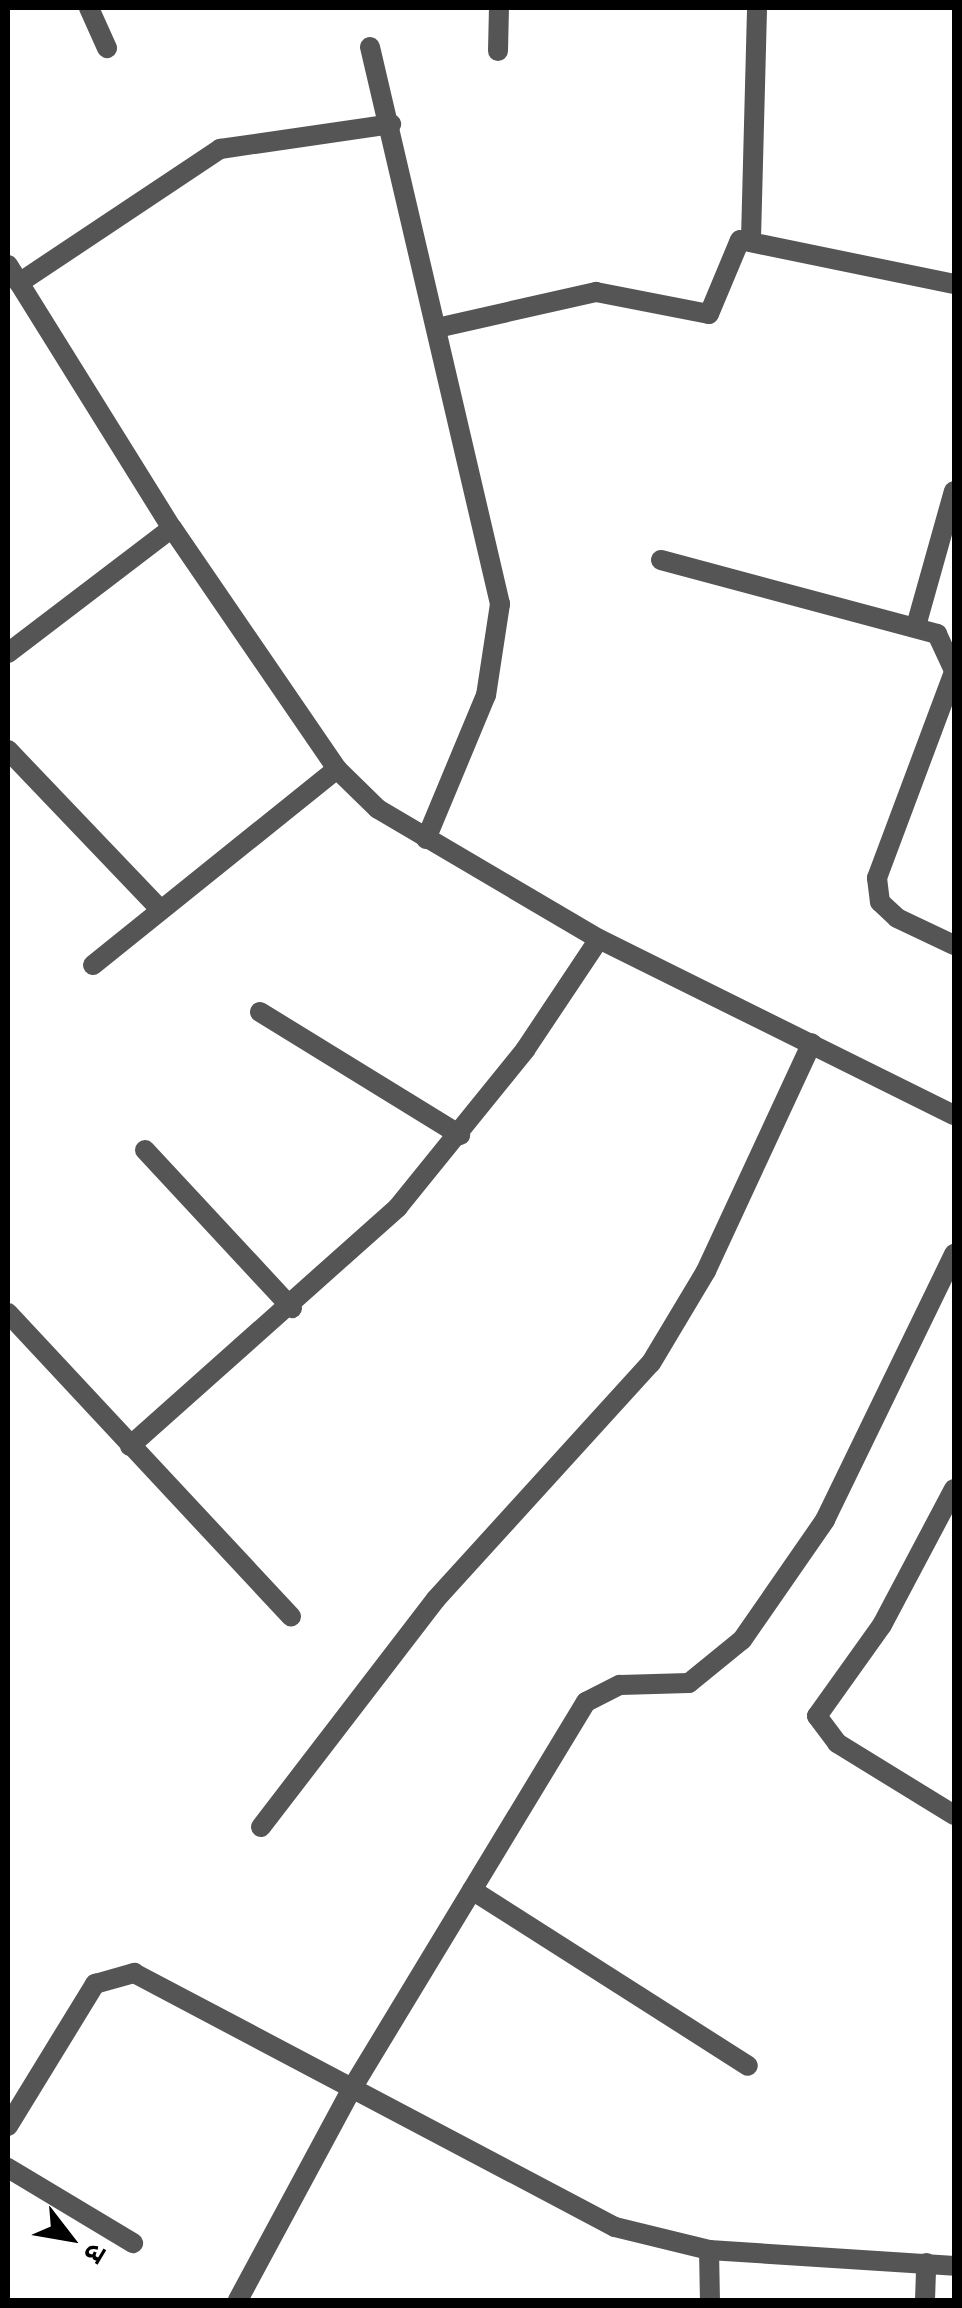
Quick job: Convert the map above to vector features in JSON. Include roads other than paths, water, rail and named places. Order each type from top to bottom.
[{"type":"street","points":[[90,8],[106,48]]},
{"type":"street","points":[[498,51],[500,8]]},
{"type":"street","points":[[751,239],[758,8]]},
{"type":"street","points":[[370,47],[500,604],[486,695],[426,838]]},
{"type":"street","points":[[391,124],[220,149],[13,274],[172,528],[337,768],[426,838],[599,939],[954,1115]]},
{"type":"street","points":[[437,328],[596,292],[709,314],[732,249],[751,239],[954,284]]},
{"type":"street","points":[[916,626],[954,491]]},
{"type":"street","points":[[8,653],[172,528]]},
{"type":"street","points":[[661,560],[916,626],[952,649],[954,671],[877,878],[880,902],[897,918],[954,945]]},
{"type":"street","points":[[8,750],[160,908]]},
{"type":"street","points":[[93,965],[337,768]]},
{"type":"street","points":[[130,1446],[292,1308],[460,1135],[599,939]]},
{"type":"street","points":[[260,1012],[460,1135]]},
{"type":"street","points":[[261,1828],[436,1598],[651,1362],[706,1271],[812,1043]]},
{"type":"street","points":[[145,1150],[292,1308]]},
{"type":"street","points":[[238,2300],[354,2085],[586,1702],[620,1685],[688,1683],[742,1640],[825,1520],[954,1254]]},
{"type":"street","points":[[8,1312],[291,1616]]},
{"type":"street","points":[[954,1489],[882,1625],[818,1716],[838,1743],[954,1815]]},
{"type":"street","points":[[472,1890],[748,2066]]},
{"type":"street","points":[[8,2126],[95,1984],[120,1972],[166,1986],[354,2085],[569,2210],[710,2250],[954,2266]]},
{"type":"street","points":[[8,2168],[133,2243]]},
{"type":"street","points":[[710,2250],[710,2300]]},
{"type":"street","points":[[925,2300],[926,2263]]}]
